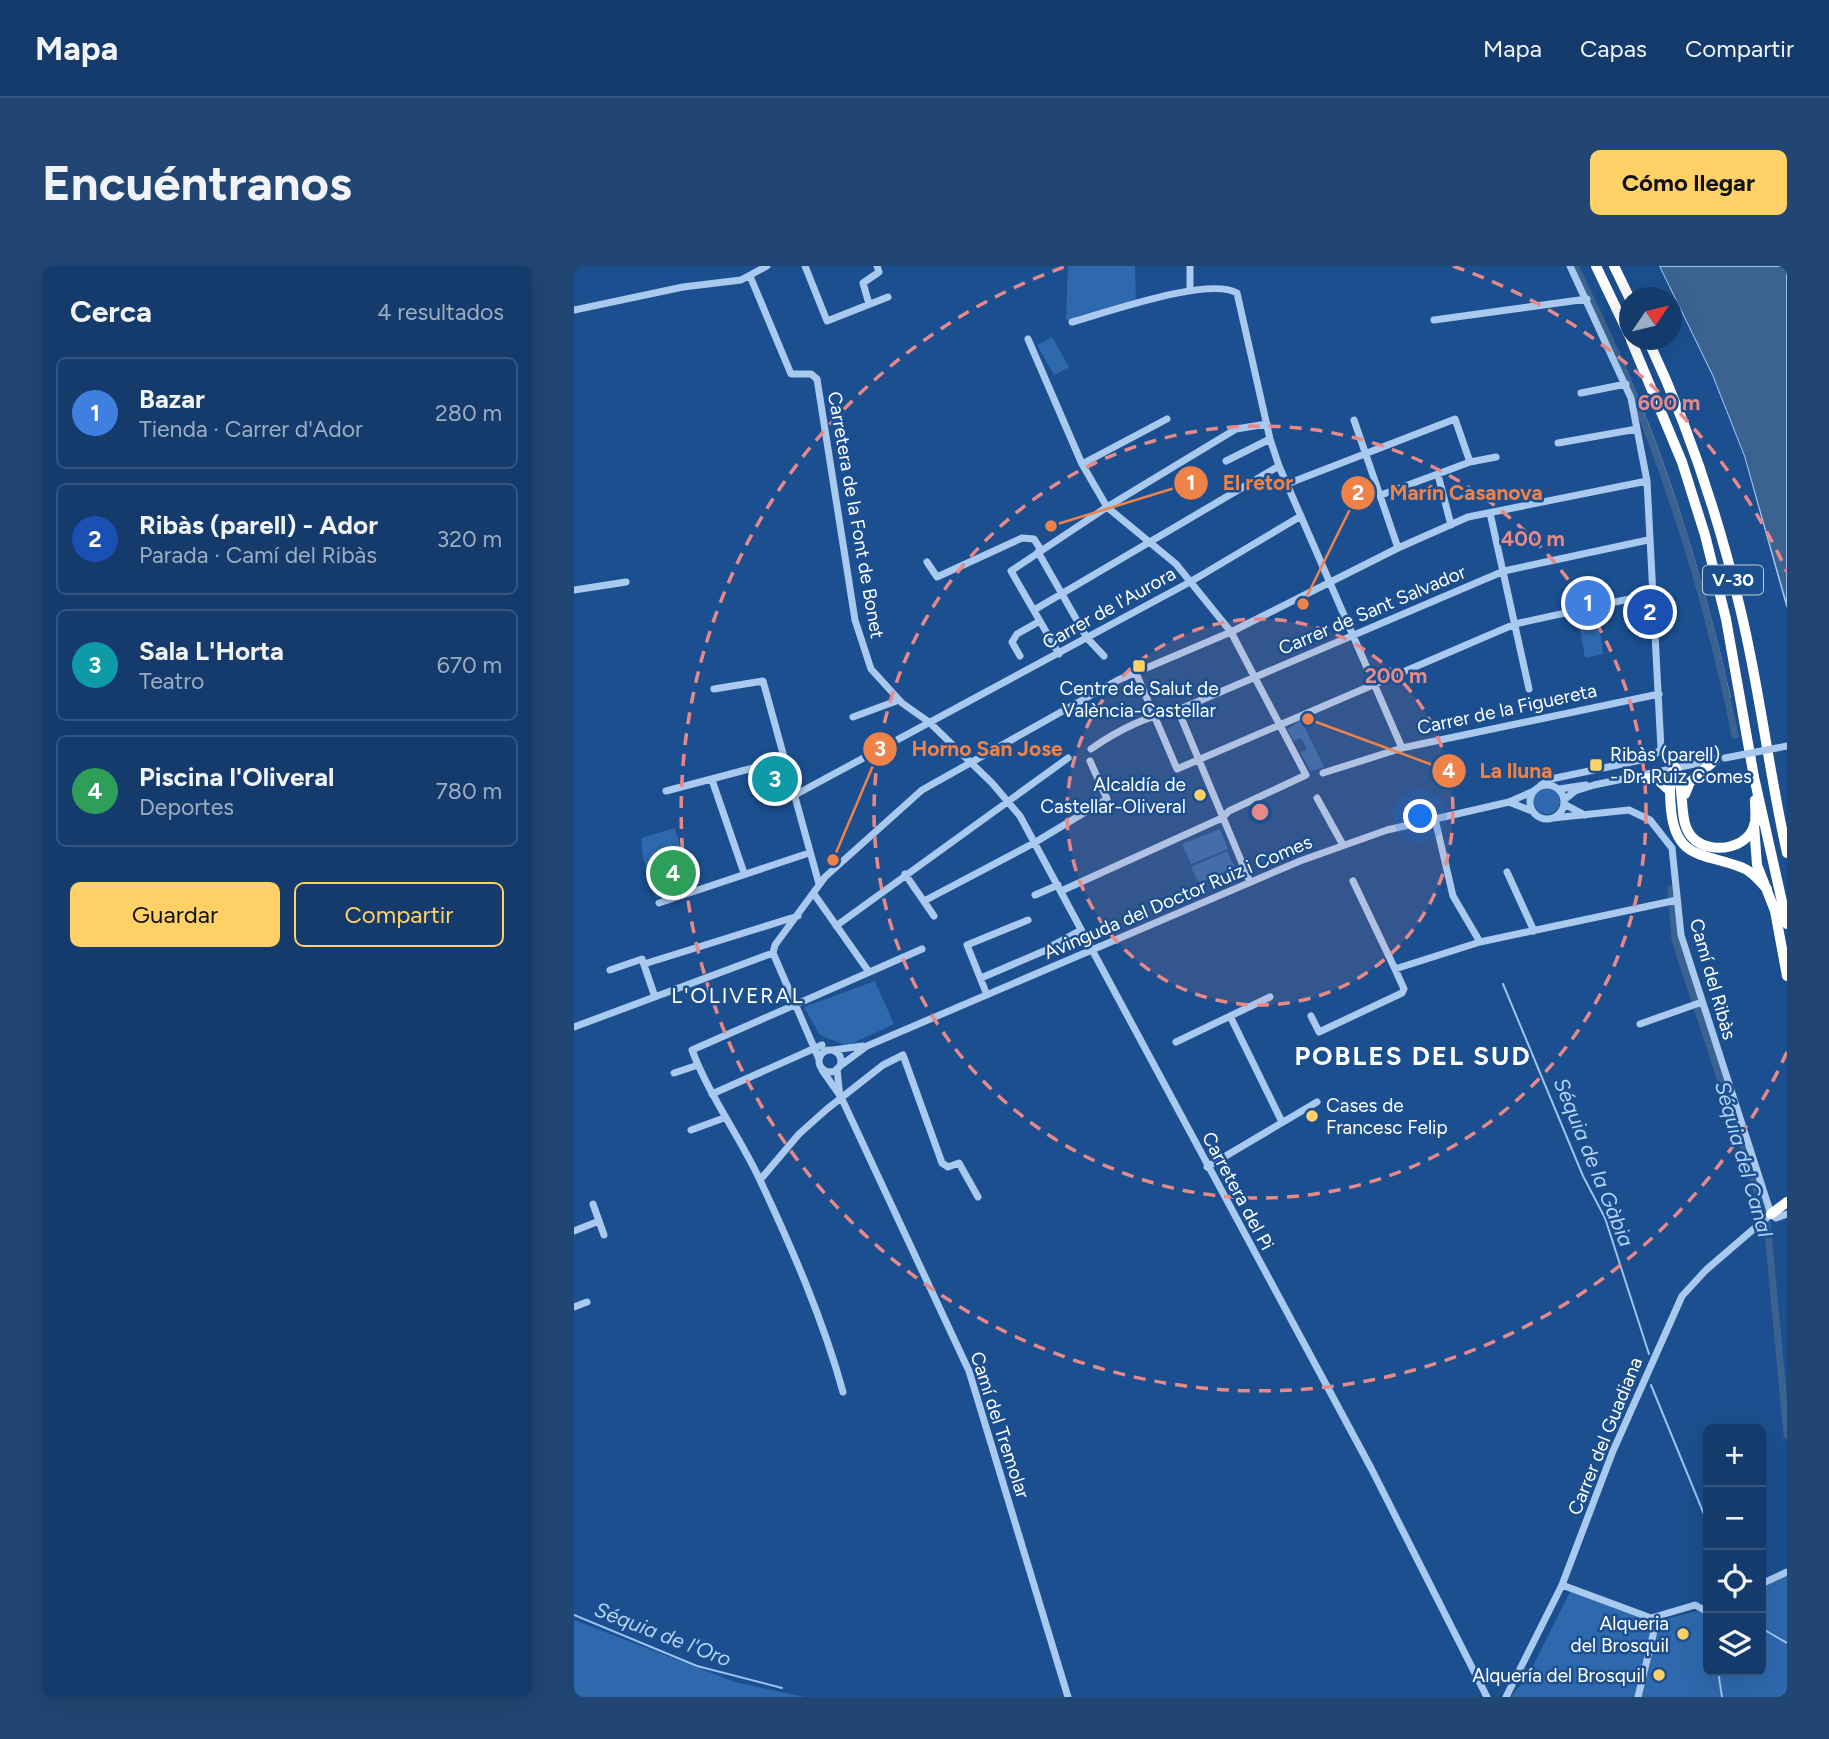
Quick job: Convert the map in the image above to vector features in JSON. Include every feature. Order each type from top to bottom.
[{"type":"highway","points":[[1614,266],[1624,287]]},
{"type":"highway","name":"V-30","points":[[1597,269],[1619,315]]},
{"type":"highway","name":"V-30","points":[[1635,350],[1682,462],[1705,535],[1726,619],[1755,777],[1787,924]]},
{"type":"highway","name":"V-30","points":[[1652,350],[1697,456],[1721,530],[1742,614],[1787,853]]},
{"type":"highway","points":[[1683,800],[1690,782],[1720,759]]},
{"type":"highway","points":[[1675,767],[1683,781],[1684,822],[1694,839],[1709,847],[1725,849],[1740,841],[1754,825]]},
{"type":"highway","points":[[1675,767],[1669,790],[1673,826],[1684,846],[1702,858],[1751,872],[1767,889]]},
{"type":"highway","points":[[1631,776],[1658,780],[1669,790]]},
{"type":"highway","points":[[1755,777],[1757,865],[1775,911],[1787,976]]},
{"type":"highway","points":[[1771,1214],[1787,1204]]},
{"type":"street","points":[[574,310],[750,276],[767,266]]},
{"type":"street","points":[[805,266],[827,321],[888,297]]},
{"type":"street","points":[[869,304],[863,284],[879,272],[877,266]]},
{"type":"street","points":[[1190,266],[1190,289]]},
{"type":"street","points":[[1532,811],[1530,803],[1534,791],[1552,779],[1651,758],[1659,753],[1659,694],[1648,540],[1647,481],[1626,384],[1570,266]]},
{"type":"street","name":"Carretera de la Font de Bonet","points":[[750,276],[791,374],[811,374],[817,379],[858,634],[871,669],[899,700],[929,722]]},
{"type":"street","points":[[1072,322],[1190,289],[1227,289],[1239,296],[1269,439],[1402,748]]},
{"type":"street","points":[[1434,320],[1587,299]]},
{"type":"street","points":[[1028,339],[1082,464],[1107,507],[1147,543],[1176,564],[1231,632],[1306,775],[1229,811],[1222,818],[1059,888],[1035,895]]},
{"type":"street","points":[[1581,393],[1626,384]]},
{"type":"street","points":[[1082,464],[1167,419]]},
{"type":"street","points":[[1354,419],[1398,548]]},
{"type":"street","points":[[1287,484],[1455,419],[1470,462]]},
{"type":"street","points":[[1059,653],[1011,571],[1107,507],[1237,429],[1267,424]]},
{"type":"street","points":[[1558,443],[1637,429]]},
{"type":"street","points":[[1226,461],[1269,439]]},
{"type":"street","points":[[1381,495],[1470,462],[1496,457]]},
{"type":"street","points":[[1034,610],[1279,466]]},
{"type":"street","points":[[1438,475],[1451,525]]},
{"type":"street","points":[[809,1033],[840,1058],[839,1068],[830,1072],[822,1070],[819,1059],[812,1050],[809,1033],[773,953],[775,945],[799,916],[819,884],[922,790],[1136,673],[1231,632],[1398,548],[1451,525],[1490,513],[1647,481]]},
{"type":"street","points":[[1490,513],[1529,689]]},
{"type":"street","name":"Carrer de l'Aurora","points":[[793,796],[1190,583],[1301,516]]},
{"type":"street","points":[[927,562],[937,577],[1023,538],[1034,539],[1087,638],[1104,656]]},
{"type":"street","name":"Carrer de Sant Salvador","points":[[1091,749],[1110,735],[1154,715],[1178,710],[1504,571],[1648,540]]},
{"type":"street","points":[[574,590],[626,582]]},
{"type":"street","points":[[1136,673],[1177,769],[1515,624],[1652,594]]},
{"type":"street","points":[[1020,656],[1012,642],[1017,634],[1040,621]]},
{"type":"street","points":[[714,689],[763,681],[819,884]]},
{"type":"street","name":"Carrer de la Figuereta","points":[[1323,773],[1402,748],[1659,694]]},
{"type":"street","points":[[853,717],[899,700]]},
{"type":"street","points":[[1178,710],[1250,882]]},
{"type":"street","name":"Carretera del Pi","points":[[929,722],[1020,816],[1371,1468],[1487,1697]]},
{"type":"street","points":[[1509,802],[1532,811],[1539,817],[1553,818],[1575,791],[1594,785],[1787,746]]},
{"type":"street","points":[[836,926],[1006,800],[1068,758]]},
{"type":"street","points":[[666,791],[783,760]]},
{"type":"street","points":[[924,901],[1034,843],[1107,799],[1090,761]]},
{"type":"street","points":[[1582,772],[1578,777],[1584,785]]},
{"type":"street","points":[[1559,789],[1582,772]]},
{"type":"street","points":[[712,780],[744,873]]},
{"type":"street","points":[[1541,785],[1559,789],[1594,785]]},
{"type":"street","points":[[1559,789],[1564,802],[1586,815]]},
{"type":"street","name":"Avinguda del Doctor Ruiz i Comes","points":[[839,1068],[867,1046],[1342,845],[1509,802],[1534,791]]},
{"type":"street","points":[[1317,798],[1342,845]]},
{"type":"street","name":"Camí del Ribàs","points":[[1553,818],[1629,810],[1650,820],[1674,853],[1673,900],[1697,1003],[1771,1214]]},
{"type":"street","points":[[1435,819],[1453,896],[1480,942]]},
{"type":"street","points":[[659,903],[809,853]]},
{"type":"street","points":[[1507,872],[1534,930]]},
{"type":"street","points":[[905,874],[934,916]]},
{"type":"street","points":[[1311,1016],[1319,1032],[1402,993],[1404,989],[1353,881]]},
{"type":"street","points":[[814,894],[869,972]]},
{"type":"street","points":[[1395,969],[1480,942],[1673,900]]},
{"type":"street","points":[[610,970],[799,916]]},
{"type":"street","points":[[987,995],[967,945],[1028,920]]},
{"type":"street","name":"Avinguda del Doctor Ruiz i Comes","points":[[981,978],[1081,930]]},
{"type":"street","points":[[843,1392],[802,1278],[760,1180],[724,1118],[692,1050],[922,948]]},
{"type":"street","points":[[574,1027],[773,953]]},
{"type":"street","points":[[643,962],[654,997]]},
{"type":"street","points":[[1176,1042],[1270,997]]},
{"type":"street","points":[[1640,1024],[1697,1003]]},
{"type":"street","points":[[1230,1016],[1282,1122]]},
{"type":"street","points":[[712,1094],[822,1045]]},
{"type":"street","name":"Avinguda del Doctor Ruiz i Comes","points":[[830,1050],[867,1046]]},
{"type":"street","points":[[819,1059],[830,1050]]},
{"type":"street","points":[[760,1180],[799,1134],[841,1097],[883,1065],[903,1055],[942,1163],[948,1167],[959,1163],[978,1197]]},
{"type":"street","points":[[674,1073],[698,1065]]},
{"type":"street","name":"Camí del Tremolar","points":[[839,1068],[841,1097]]},
{"type":"street","name":"Camí del Tremolar","points":[[822,1070],[841,1097],[969,1371],[1068,1697]]},
{"type":"street","points":[[1207,1167],[1317,1101]]},
{"type":"street","points":[[691,1130],[724,1118]]},
{"type":"street","points":[[593,1204],[604,1235]]},
{"type":"street","points":[[1771,1214],[1776,1218],[1787,1214]]},
{"type":"street","name":"Carrer del Guadiana","points":[[1506,1697],[1562,1585],[1613,1451],[1683,1295],[1771,1214]]},
{"type":"street","points":[[574,1231],[599,1221]]},
{"type":"street","points":[[574,1307],[587,1301]]},
{"type":"street","points":[[1766,1582],[1787,1572]]},
{"type":"street","points":[[1562,1585],[1651,1618],[1695,1605],[1703,1609]]},
{"type":"street","points":[[1638,1697],[1654,1631],[1651,1618]]},
{"type":"shaded area","points":[[1068,266],[1135,266],[1136,301],[1066,320]]},
{"type":"shaded area","points":[[1659,266],[1787,266],[1787,607],[1744,456],[1712,375],[1682,313],[1682,287],[1669,287]]},
{"type":"shaded area","points":[[1052,337],[1069,367],[1054,375],[1037,345]]},
{"type":"shaded area","points":[[1597,608],[1603,654],[1585,658],[1577,613]]},
{"type":"shaded area","points":[[1301,720],[1324,767],[1311,771],[1300,752],[1307,749],[1301,738],[1294,741],[1287,729]]},
{"type":"shaded area","points":[[1547,788],[1556,792],[1560,801],[1556,810],[1547,814],[1538,810],[1534,801],[1538,792]]},
{"type":"shaded area","points":[[675,828],[685,863],[694,860],[700,883],[656,898],[643,858],[641,838]]},
{"type":"shaded area","points":[[1220,829],[1228,849],[1191,864],[1182,844]]},
{"type":"shaded area","points":[[1227,851],[1235,868],[1199,883],[1191,867]]},
{"type":"shaded area","points":[[875,981],[894,1024],[847,1046],[820,1035],[804,1007]]},
{"type":"shaded area","points":[[1787,1574],[1787,1697],[1510,1697],[1527,1678],[1572,1588],[1659,1621],[1703,1609],[1703,1676],[1766,1676],[1766,1584]]},
{"type":"shaded area","points":[[574,1620],[735,1682],[804,1697],[574,1697]]},
{"type":"pier","points":[[1656,266],[1659,266],[1669,287],[1666,287]]},
{"type":"pier","points":[[1682,313],[1712,375],[1744,456],[1787,610],[1784,608],[1741,457],[1709,377],[1682,320]]},
{"type":"waterway","points":[[1575,266],[1627,380],[1671,495],[1707,614],[1735,735]]},
{"type":"waterway","points":[[1576,266],[1626,370],[1667,477],[1702,586],[1730,698]]},
{"type":"waterway","name":"Séquia del Canal","points":[[1671,889],[1675,940],[1767,1222],[1787,1435]]},
{"type":"waterway","name":"Séquia de la Gàbia","points":[[1503,984],[1583,1176],[1605,1218],[1649,1354]]},
{"type":"waterway","name":"Séquia de la Gàbia","points":[[1651,1385],[1703,1512]]},
{"type":"waterway","name":"Séquia de l'Oro","points":[[574,1615],[697,1666],[782,1688]]},
{"type":"waterway","name":"Séquia de la Gàbia","points":[[1766,1631],[1787,1643]]},
{"type":"waterway","points":[[1719,1676],[1722,1697]]},
{"type":"place","name":"El retor","points":[[1051,526]]},
{"type":"place","name":"Bazar","points":[[1588,603]]},
{"type":"place","name":"Marín Casanova","points":[[1303,604]]},
{"type":"place","name":"Ribàs (parell) - Ador","points":[[1650,612]]},
{"type":"place","name":"Centre de Salut de València-Castellar","points":[[1139,666]]},
{"type":"place","name":"La lluna","points":[[1308,719]]},
{"type":"place","name":"Ribàs (parell) - Dr. Ruiz Comes","points":[[1596,765]]},
{"type":"place","name":"Sala L'Horta","points":[[775,779]]},
{"type":"place","name":"Alcaldía de Castellar-Oliveral","points":[[1200,795]]},
{"type":"place","name":"Horno San Jose","points":[[833,860]]},
{"type":"place","name":"Piscina l'Oliveral","points":[[673,873]]},
{"type":"place","name":"Cases de Francesc Felip","points":[[1312,1116]]},
{"type":"place","name":"Alqueria del Brosquil","points":[[1683,1634]]},
{"type":"place","name":"Alquería del Brosquil","points":[[1659,1675]]},
{"type":"district","name":"L'OLIVERAL","points":[[738,995]]},
{"type":"district","name":"POBLES DEL SUD","points":[[1413,1056]]}]
